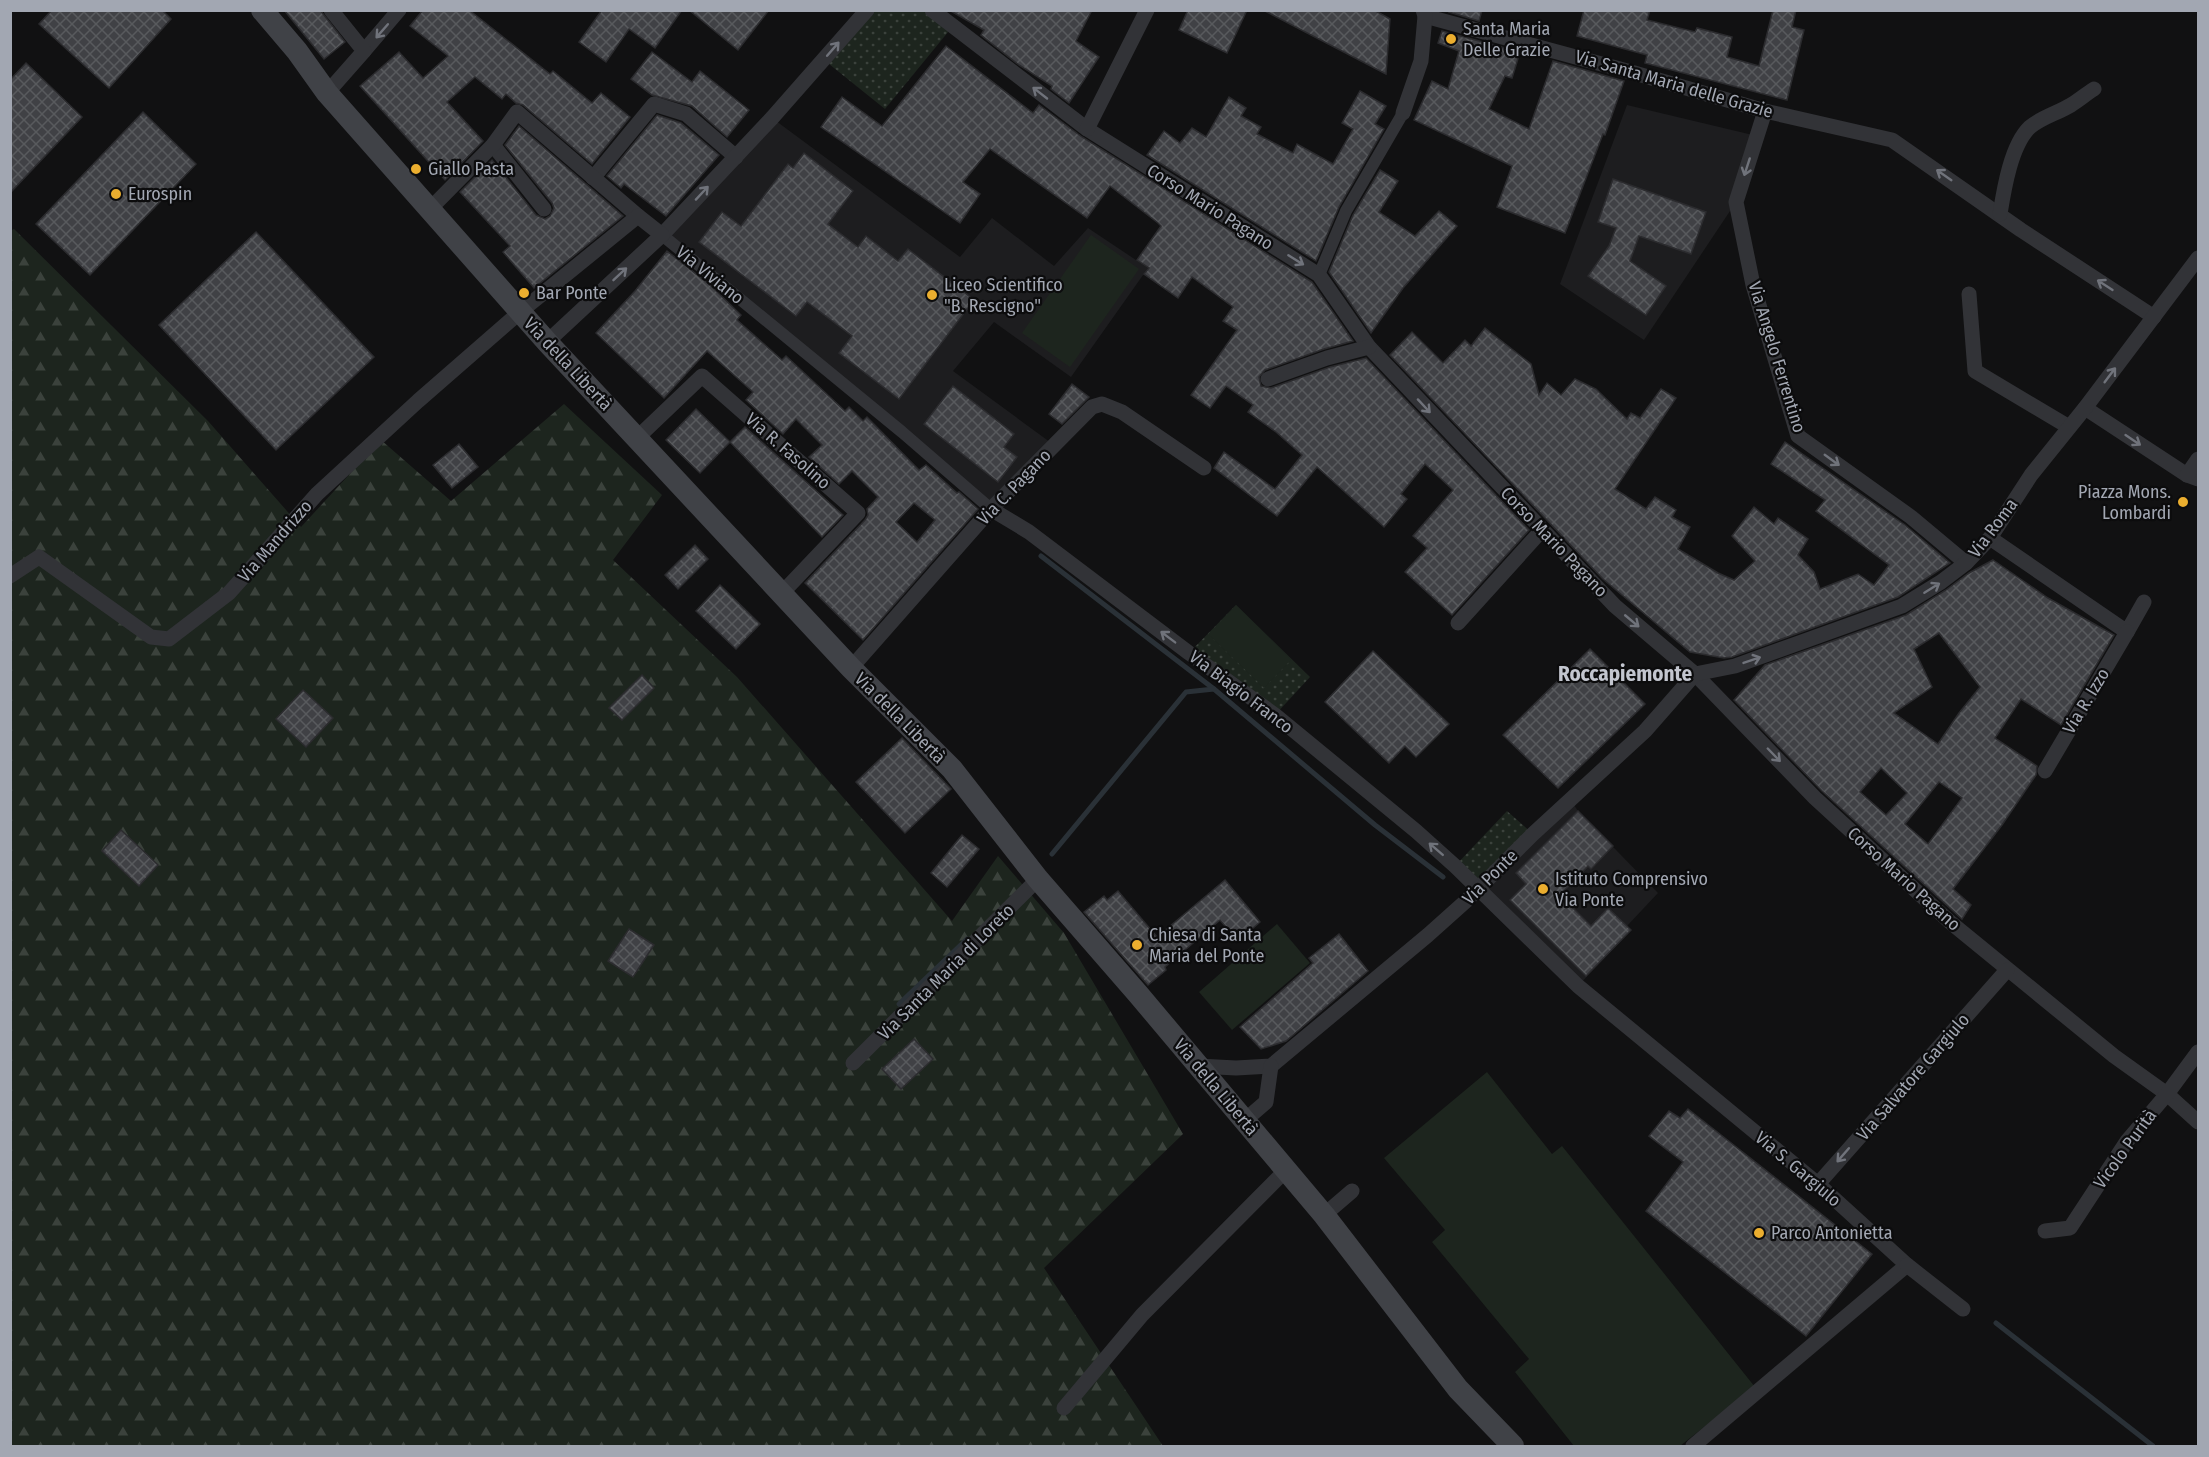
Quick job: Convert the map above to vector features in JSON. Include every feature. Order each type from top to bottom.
[{"type":"main road","name":"Via della Libertà","points":[[262,10],[297,51],[327,93],[547,342],[851,668],[952,769],[1038,879],[1324,1215],[1458,1389],[1514,1446]]},
{"type":"street","points":[[332,10],[364,51]]},
{"type":"street","points":[[327,93],[399,10]]},
{"type":"street","name":"Via Viviano","points":[[867,10],[736,157],[662,235],[902,432],[991,509]]},
{"type":"street","name":"Corso Mario Pagano","points":[[932,10],[1087,129],[1319,275],[1369,347],[1615,606],[1695,674],[1815,798],[1950,922],[2199,1122]]},
{"type":"street","points":[[1087,129],[1147,10]]},
{"type":"street","name":"Via Santa Maria delle Grazie","points":[[1319,275],[1346,211],[1403,112],[1421,61],[1424,13],[1765,111],[1892,140],[2154,317]]},
{"type":"street","points":[[2000,214],[2005,184],[2013,159],[2028,129],[2094,89]]},
{"type":"street","points":[[593,178],[654,104],[686,114],[736,157]]},
{"type":"street","name":"Via Angelo Ferrentino","points":[[1765,111],[1736,202],[1753,285],[1798,436],[1911,517],[1966,563]]},
{"type":"street","points":[[429,210],[493,145],[517,112],[662,235],[547,342]]},
{"type":"street","points":[[493,145],[544,209]]},
{"type":"street","points":[[520,312],[638,216]]},
{"type":"street","name":"Via Roma","points":[[1695,674],[1735,666],[1902,606],[1941,582],[1966,563],[1990,538],[2031,475],[2199,258]]},
{"type":"street","points":[[1969,294],[1975,371],[2069,427]]},
{"type":"street","name":"Via Mandrizzo","points":[[10,576],[39,557],[151,637],[169,639],[229,593],[317,494],[520,312]]},
{"type":"street","points":[[1268,379],[1327,358],[1369,347]]},
{"type":"street","name":"Via R. Fasolino","points":[[637,438],[702,376],[858,513],[782,593]]},
{"type":"street","name":"Via C. Pagano","points":[[851,668],[991,509],[1092,407],[1102,404],[1122,412],[1204,468]]},
{"type":"street","points":[[2085,408],[2193,477],[2199,459]]},
{"type":"street","name":"Via Biagio Franco","points":[[991,509],[1029,532],[1275,715],[1416,831],[1478,890]]},
{"type":"street","points":[[1458,623],[1542,530]]},
{"type":"street","points":[[1990,538],[2127,632]]},
{"type":"street","name":"Via R. Izzo","points":[[2045,771],[2144,602]]},
{"type":"street","name":"Via Ponte","points":[[1272,1066],[1478,890],[1533,834],[1645,730],[1695,674]]},
{"type":"street","name":"Via Santa Maria di Loreto","points":[[853,1063],[1038,879]]},
{"type":"street","name":"Via S. Gargiulo","points":[[1478,890],[1578,986],[1818,1184],[1907,1264],[1963,1309]]},
{"type":"street","name":"Via Salvatore Gargiulo","points":[[1818,1184],[2007,970]]},
{"type":"street","name":"Vicolo Purità","points":[[2045,1231],[2070,1228],[2127,1142],[2199,1052]]},
{"type":"street","points":[[1198,1066],[1236,1068],[1272,1066],[1266,1102],[1244,1121]]},
{"type":"street","points":[[1216,1088],[1224,1074],[1236,1068]]},
{"type":"street","points":[[1064,1408],[1142,1315],[1286,1170]]},
{"type":"street","points":[[1324,1215],[1352,1191]]},
{"type":"street","points":[[1693,1446],[1907,1264]]},
{"type":"shaded area","points":[[1627,105],[1757,136],[1736,202],[1644,340],[1560,284]]},
{"type":"shaded area","name":"Liceo Scientifico \"B. Rescigno\"","points":[[772,118],[960,257],[992,218],[1054,266],[1088,228],[1148,268],[1071,377],[994,322],[953,371],[1054,445],[991,509],[662,235]]},
{"type":"shaded area","points":[[1570,799],[1578,811],[1658,893],[1627,926],[1631,930],[1578,986],[1478,890]]},
{"type":"green space","points":[[867,11],[932,11],[953,26],[885,109],[824,60]]},
{"type":"green space","points":[[14,229],[208,421],[301,527],[381,440],[451,501],[564,404],[662,495],[613,560],[737,677],[952,921],[998,856],[1064,933],[1183,1134],[1044,1268],[1163,1446],[11,1446],[10,231]]},
{"type":"green space","points":[[1091,235],[1139,269],[1070,367],[1022,333]]},
{"type":"green space","points":[[1236,605],[1310,677],[1275,715],[1189,653]]},
{"type":"green space","points":[[1236,605],[1291,660],[1264,688],[1208,634]]},
{"type":"green space","points":[[1507,811],[1533,834],[1478,890],[1455,866]]},
{"type":"green space","points":[[1277,924],[1310,963],[1232,1030],[1199,992]]},
{"type":"green space","points":[[1487,1072],[1552,1154],[1562,1146],[1755,1387],[1680,1446],[1574,1446],[1515,1372],[1529,1359],[1432,1242],[1445,1230],[1384,1158]]},
{"type":"building","points":[[52,10],[162,10],[171,19],[109,88],[39,24]]},
{"type":"building","points":[[284,10],[320,10],[345,42],[324,59]]},
{"type":"building","points":[[423,10],[469,10],[550,74],[553,71],[592,103],[601,93],[630,117],[592,164],[523,105],[516,103],[506,94],[502,99],[475,77],[447,102],[483,141],[445,180],[360,86],[399,52],[423,78],[448,56],[410,26]]},
{"type":"building","points":[[602,10],[682,10],[655,48],[629,29],[606,62],[579,42]]},
{"type":"building","points":[[689,10],[769,10],[738,50]]},
{"type":"building","points":[[949,10],[1092,10],[1076,41],[1099,57],[1069,103],[1051,89],[1052,86],[1019,65],[981,35],[984,30]]},
{"type":"building","points":[[1188,10],[1247,10],[1227,53],[1179,30]]},
{"type":"building","points":[[1263,10],[1374,10],[1390,19],[1386,74]]},
{"type":"building","points":[[1450,10],[1482,10],[1479,21],[1449,12]]},
{"type":"building","points":[[1584,10],[1650,10],[1647,20],[1695,32],[1697,28],[1732,37],[1727,57],[1759,66],[1773,10],[1796,10],[1792,27],[1804,30],[1787,100],[1645,63],[1647,55],[1577,36]]},
{"type":"building","points":[[1442,31],[1520,52],[1512,78],[1505,76],[1489,109],[1529,129],[1553,61],[1624,81],[1605,135],[1603,134],[1565,233],[1497,207],[1512,166],[1414,120],[1432,81],[1448,89],[1459,51],[1438,43]]},
{"type":"building","points":[[946,46],[1033,113],[1039,105],[1082,137],[1312,282],[1353,341],[1265,370],[1259,377],[1261,386],[1271,388],[1330,367],[1366,358],[1529,530],[1452,615],[1405,572],[1427,548],[1413,536],[1453,490],[1425,464],[1401,494],[1407,499],[1384,527],[1317,467],[1277,516],[1214,468],[1224,452],[1275,489],[1302,455],[1248,412],[1253,405],[1226,386],[1210,408],[1191,395],[1237,330],[1223,321],[1233,307],[1192,277],[1178,298],[1144,274],[1149,268],[1137,260],[1161,226],[1158,223],[1110,186],[1087,218],[990,149],[963,182],[980,194],[960,223],[821,127],[842,97],[882,126]]},
{"type":"building","points":[[652,52],[692,82],[700,71],[749,110],[727,137],[692,106],[652,95],[631,79]]},
{"type":"building","points":[[26,63],[82,117],[10,193],[10,80]]},
{"type":"building","points":[[1360,91],[1386,106],[1375,124],[1384,129],[1339,207],[1316,261],[1147,155],[1164,131],[1180,143],[1192,128],[1206,137],[1229,97],[1246,108],[1241,116],[1261,127],[1257,134],[1293,153],[1297,144],[1333,164],[1353,129],[1342,123]]},
{"type":"building","name":"Eurospin","points":[[143,112],[196,164],[90,275],[36,224]]},
{"type":"building","points":[[657,115],[681,123],[719,155],[666,216],[624,184],[621,188],[607,176]]},
{"type":"building","points":[[519,126],[623,216],[534,288],[503,252],[510,246],[460,192],[492,160],[536,215],[545,219],[550,216],[554,208],[552,203],[505,145]]},
{"type":"building","points":[[804,153],[853,191],[828,224],[858,247],[866,236],[898,261],[908,249],[974,300],[899,399],[839,353],[852,336],[807,302],[796,316],[699,242],[722,212],[741,226],[788,164],[793,168]]},
{"type":"building","points":[[1380,170],[1398,181],[1379,212],[1415,236],[1439,211],[1457,226],[1403,288],[1371,333],[1329,272],[1353,215]]},
{"type":"building","points":[[1613,179],[1706,212],[1691,254],[1639,236],[1630,261],[1666,286],[1646,315],[1588,276],[1609,246],[1616,228],[1598,222]]},
{"type":"building","points":[[256,232],[374,357],[276,450],[159,325]]},
{"type":"building","points":[[667,251],[710,285],[741,315],[737,320],[782,360],[786,356],[845,411],[849,407],[863,421],[867,417],[919,470],[926,465],[978,509],[863,640],[805,583],[865,520],[868,515],[867,509],[878,497],[852,471],[839,484],[809,457],[822,445],[796,419],[783,434],[746,400],[753,392],[707,351],[664,398],[596,333],[635,291]],"holes":[[[914,503],[935,520],[917,542],[896,522]]]},
{"type":"building","points":[[1485,328],[1531,364],[1539,395],[1547,383],[1561,395],[1575,379],[1596,389],[1627,419],[1631,413],[1640,418],[1661,389],[1676,398],[1615,489],[1646,509],[1655,497],[1676,510],[1672,517],[1690,527],[1678,549],[1718,573],[1734,580],[1755,561],[1732,536],[1754,507],[1774,524],[1778,518],[1808,539],[1798,555],[1814,572],[1820,589],[1858,574],[1874,585],[1889,565],[1816,511],[1825,500],[1771,464],[1785,442],[1905,525],[1950,563],[1898,597],[1732,657],[1724,658],[1690,652],[1603,579],[1390,355],[1412,332],[1443,363],[1465,340],[1471,346]]},
{"type":"building","points":[[1072,384],[1089,397],[1062,424],[1049,414]]},
{"type":"building","points":[[953,386],[1014,434],[1004,447],[1017,457],[998,482],[924,424]]},
{"type":"building","points":[[696,409],[730,442],[700,473],[666,440]]},
{"type":"building","points":[[745,427],[843,515],[822,537],[730,442]]},
{"type":"building","points":[[459,444],[478,467],[452,488],[433,465]]},
{"type":"building","points":[[695,545],[708,559],[678,589],[665,575]]},
{"type":"building","points":[[1993,560],[2048,598],[2114,635],[2061,725],[2021,699],[1995,738],[2037,766],[2036,775],[2002,825],[1953,889],[1971,905],[1962,919],[1822,791],[1734,700],[1765,665],[1906,615],[1969,573]],"holes":[[[1939,633],[1980,687],[1938,744],[1894,713],[1932,687],[1914,649]],[[1881,768],[1907,793],[1886,815],[1860,792]],[[1939,782],[1962,798],[1928,844],[1905,824]]]},
{"type":"building","points":[[720,585],[760,624],[736,649],[696,611]]},
{"type":"building","points":[[1590,649],[1645,704],[1558,788],[1503,735]]},
{"type":"building","points":[[1373,651],[1449,724],[1416,757],[1405,746],[1389,763],[1325,702]]},
{"type":"building","points":[[642,675],[654,688],[622,720],[609,708]]},
{"type":"building","points":[[303,690],[333,718],[306,747],[276,719]]},
{"type":"building","points":[[902,738],[951,789],[905,833],[856,782]]},
{"type":"building","name":"Istituto Comprensivo Via Ponte","points":[[1578,811],[1613,846],[1591,869],[1588,866],[1560,895],[1591,926],[1608,908],[1631,930],[1586,976],[1510,900],[1526,884],[1516,873]]},
{"type":"building","points":[[121,830],[158,865],[139,886],[102,851]]},
{"type":"building","points":[[962,835],[979,849],[947,887],[931,873]]},
{"type":"building","points":[[1225,880],[1260,922],[1238,941],[1220,920],[1165,967],[1166,970],[1148,985],[1084,912],[1104,896],[1107,900],[1118,891],[1157,937]]},
{"type":"building","points":[[629,929],[654,945],[633,977],[608,961]]},
{"type":"building","points":[[1339,934],[1368,971],[1286,1041],[1261,1049],[1240,1027],[1313,963],[1309,958]]},
{"type":"building","points":[[914,1039],[933,1059],[901,1089],[882,1069]]},
{"type":"building","name":"Parco Antonietta","points":[[1688,1109],[1872,1254],[1806,1336],[1646,1211],[1683,1162],[1649,1136],[1669,1111],[1680,1118]]},
{"type":"waterway","points":[[1041,556],[1214,689],[1375,825],[1443,877]]},
{"type":"waterway","points":[[1052,854],[1186,692],[1214,689]]},
{"type":"waterway","points":[[899,1004],[967,939]]},
{"type":"waterway","points":[[1996,1323],[2153,1446]]},
{"type":"place","name":"Santa Maria Delle Grazie","points":[[1451,39]]},
{"type":"place","name":"Giallo Pasta","points":[[416,169]]},
{"type":"place","name":"Eurospin","points":[[116,194]]},
{"type":"place","name":"Bar Ponte","points":[[524,293]]},
{"type":"place","name":"Liceo Scientifico \"B. Rescigno\"","points":[[932,295]]},
{"type":"place","name":"Piazza Mons. Lombardi","points":[[2183,502]]},
{"type":"place","name":"Istituto Comprensivo Via Ponte","points":[[1543,889]]},
{"type":"place","name":"Chiesa di Santa Maria del Ponte","points":[[1137,945]]},
{"type":"place","name":"Parco Antonietta","points":[[1759,1233]]},
{"type":"district","name":"Roccapiemonte","points":[[1625,674]]}]
